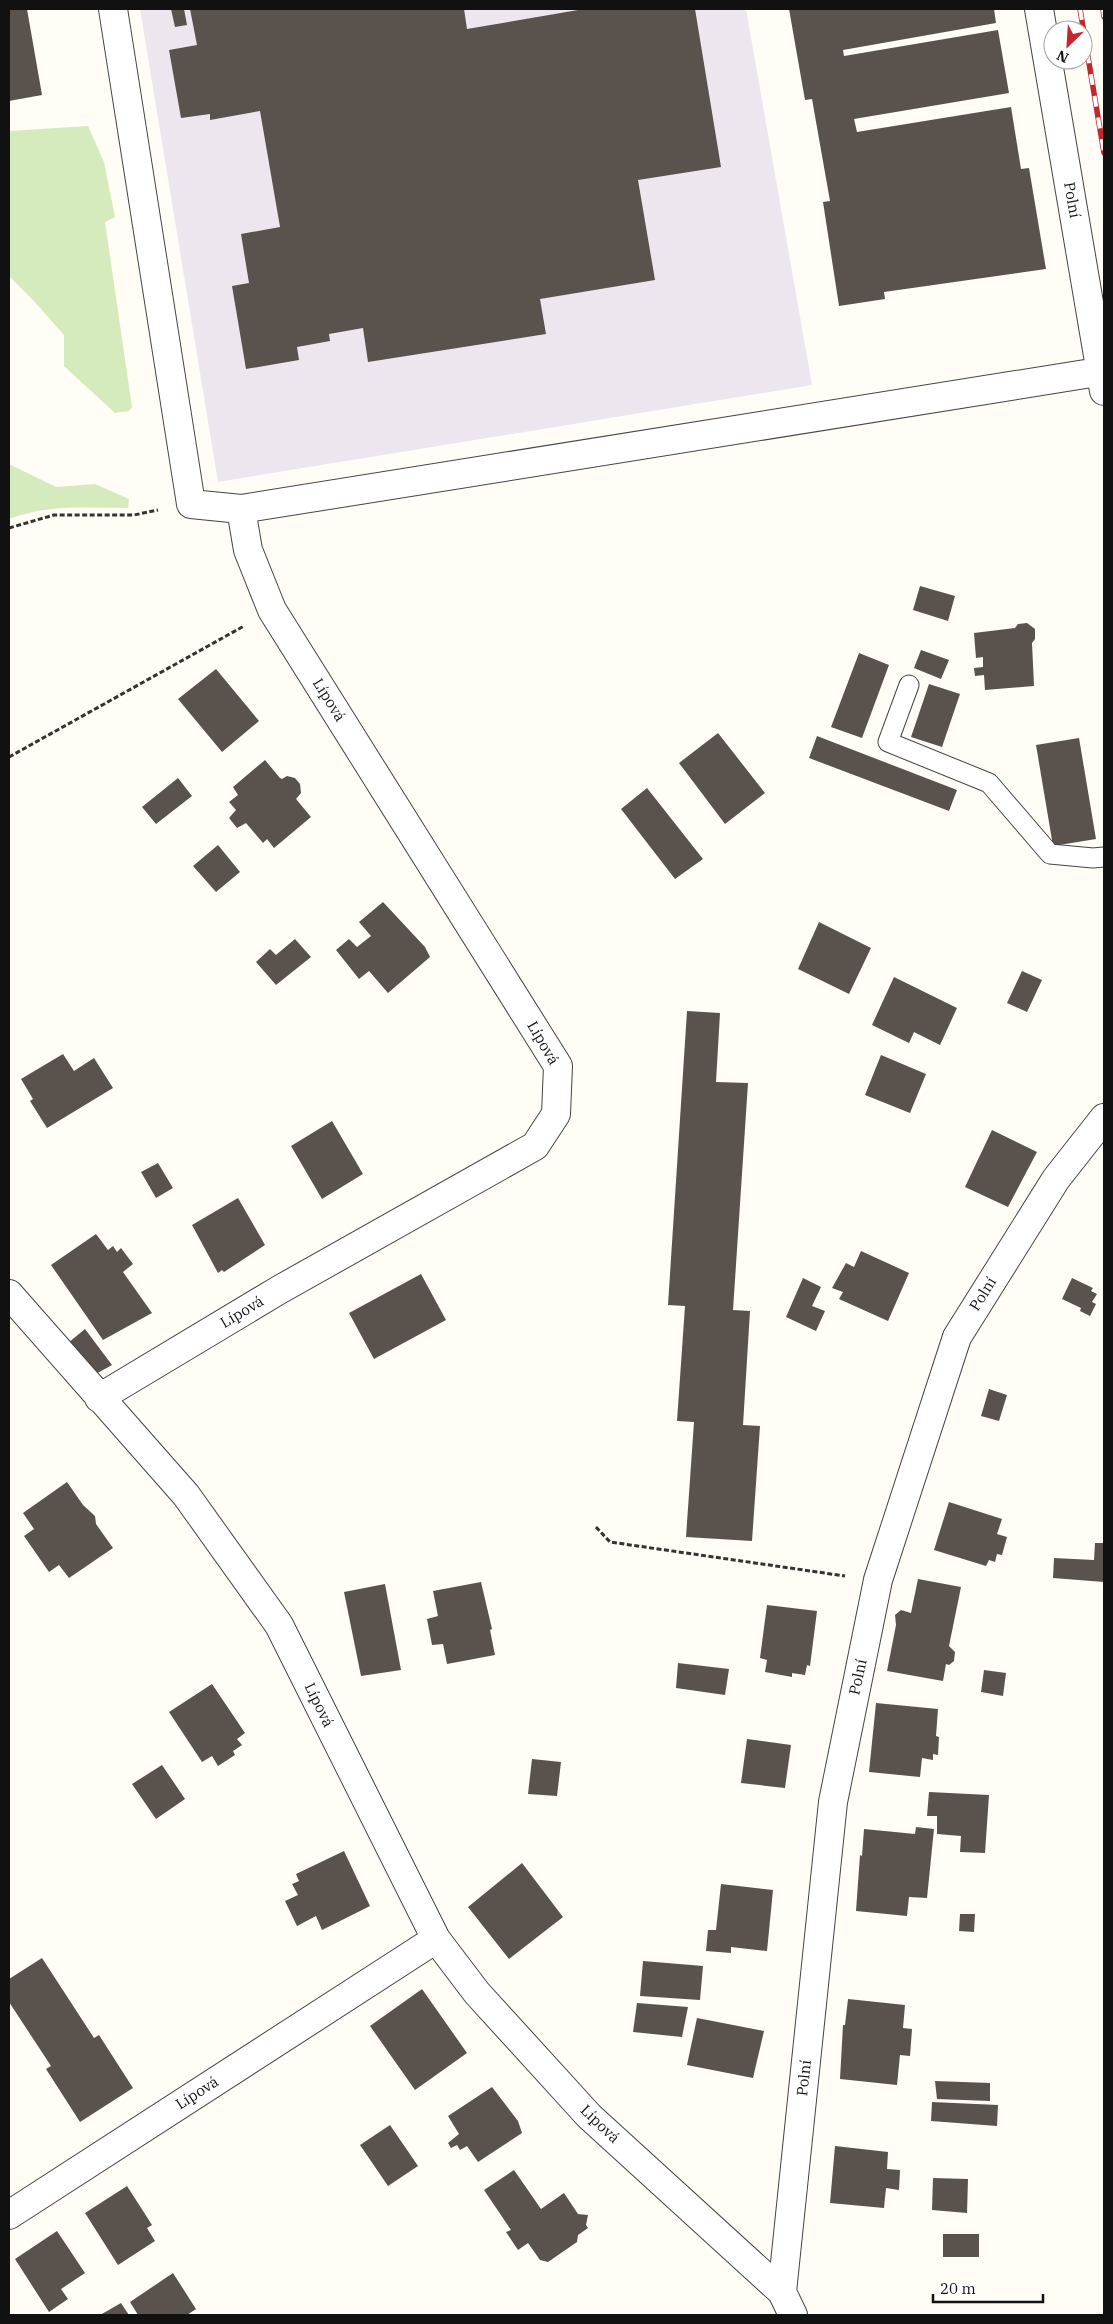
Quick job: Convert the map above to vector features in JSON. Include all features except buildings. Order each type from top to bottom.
[{"type":"street","points":[[112,9],[191,504],[241,509],[1103,378]]},
{"type":"street","name":"Polní","points":[[1039,9],[1103,378]]},
{"type":"street","name":"Lípová","points":[[99,1398],[279,1290],[535,1146],[556,1114],[558,1066],[272,610],[248,550],[241,509]]},
{"type":"street","name":"Polní","points":[[788,2304],[833,1802],[878,1580],[957,1337],[1056,1179],[1104,1118]]},
{"type":"street","name":"Lípová","points":[[9,1294],[186,1496],[279,1625],[436,1939],[477,1993],[589,2116],[788,2304]]},
{"type":"street","name":"Lípová","points":[[9,2215],[436,1939]]},
{"type":"lane","points":[[909,685],[888,742],[989,783],[1050,854],[1093,858],[1104,857]]},
{"type":"path","points":[[9,528],[54,515],[134,515],[191,504]]},
{"type":"path","points":[[9,757],[272,610]]},
{"type":"path","points":[[596,1527],[610,1542],[878,1580]]},
{"type":"shaded area","points":[[140,9],[746,9],[812,385],[218,482]]},
{"type":"green space","points":[[88,126],[104,162],[115,217],[105,222],[132,407],[129,411],[115,413],[64,366],[64,335],[9,276],[9,131]]},
{"type":"green space","points":[[9,464],[56,487],[95,484],[129,499],[128,508],[53,509],[23,514],[9,519]]},
{"type":"railway","points":[[1080,9],[1104,153]]},
{"type":"railway","points":[[1103,9],[1104,17]]}]
